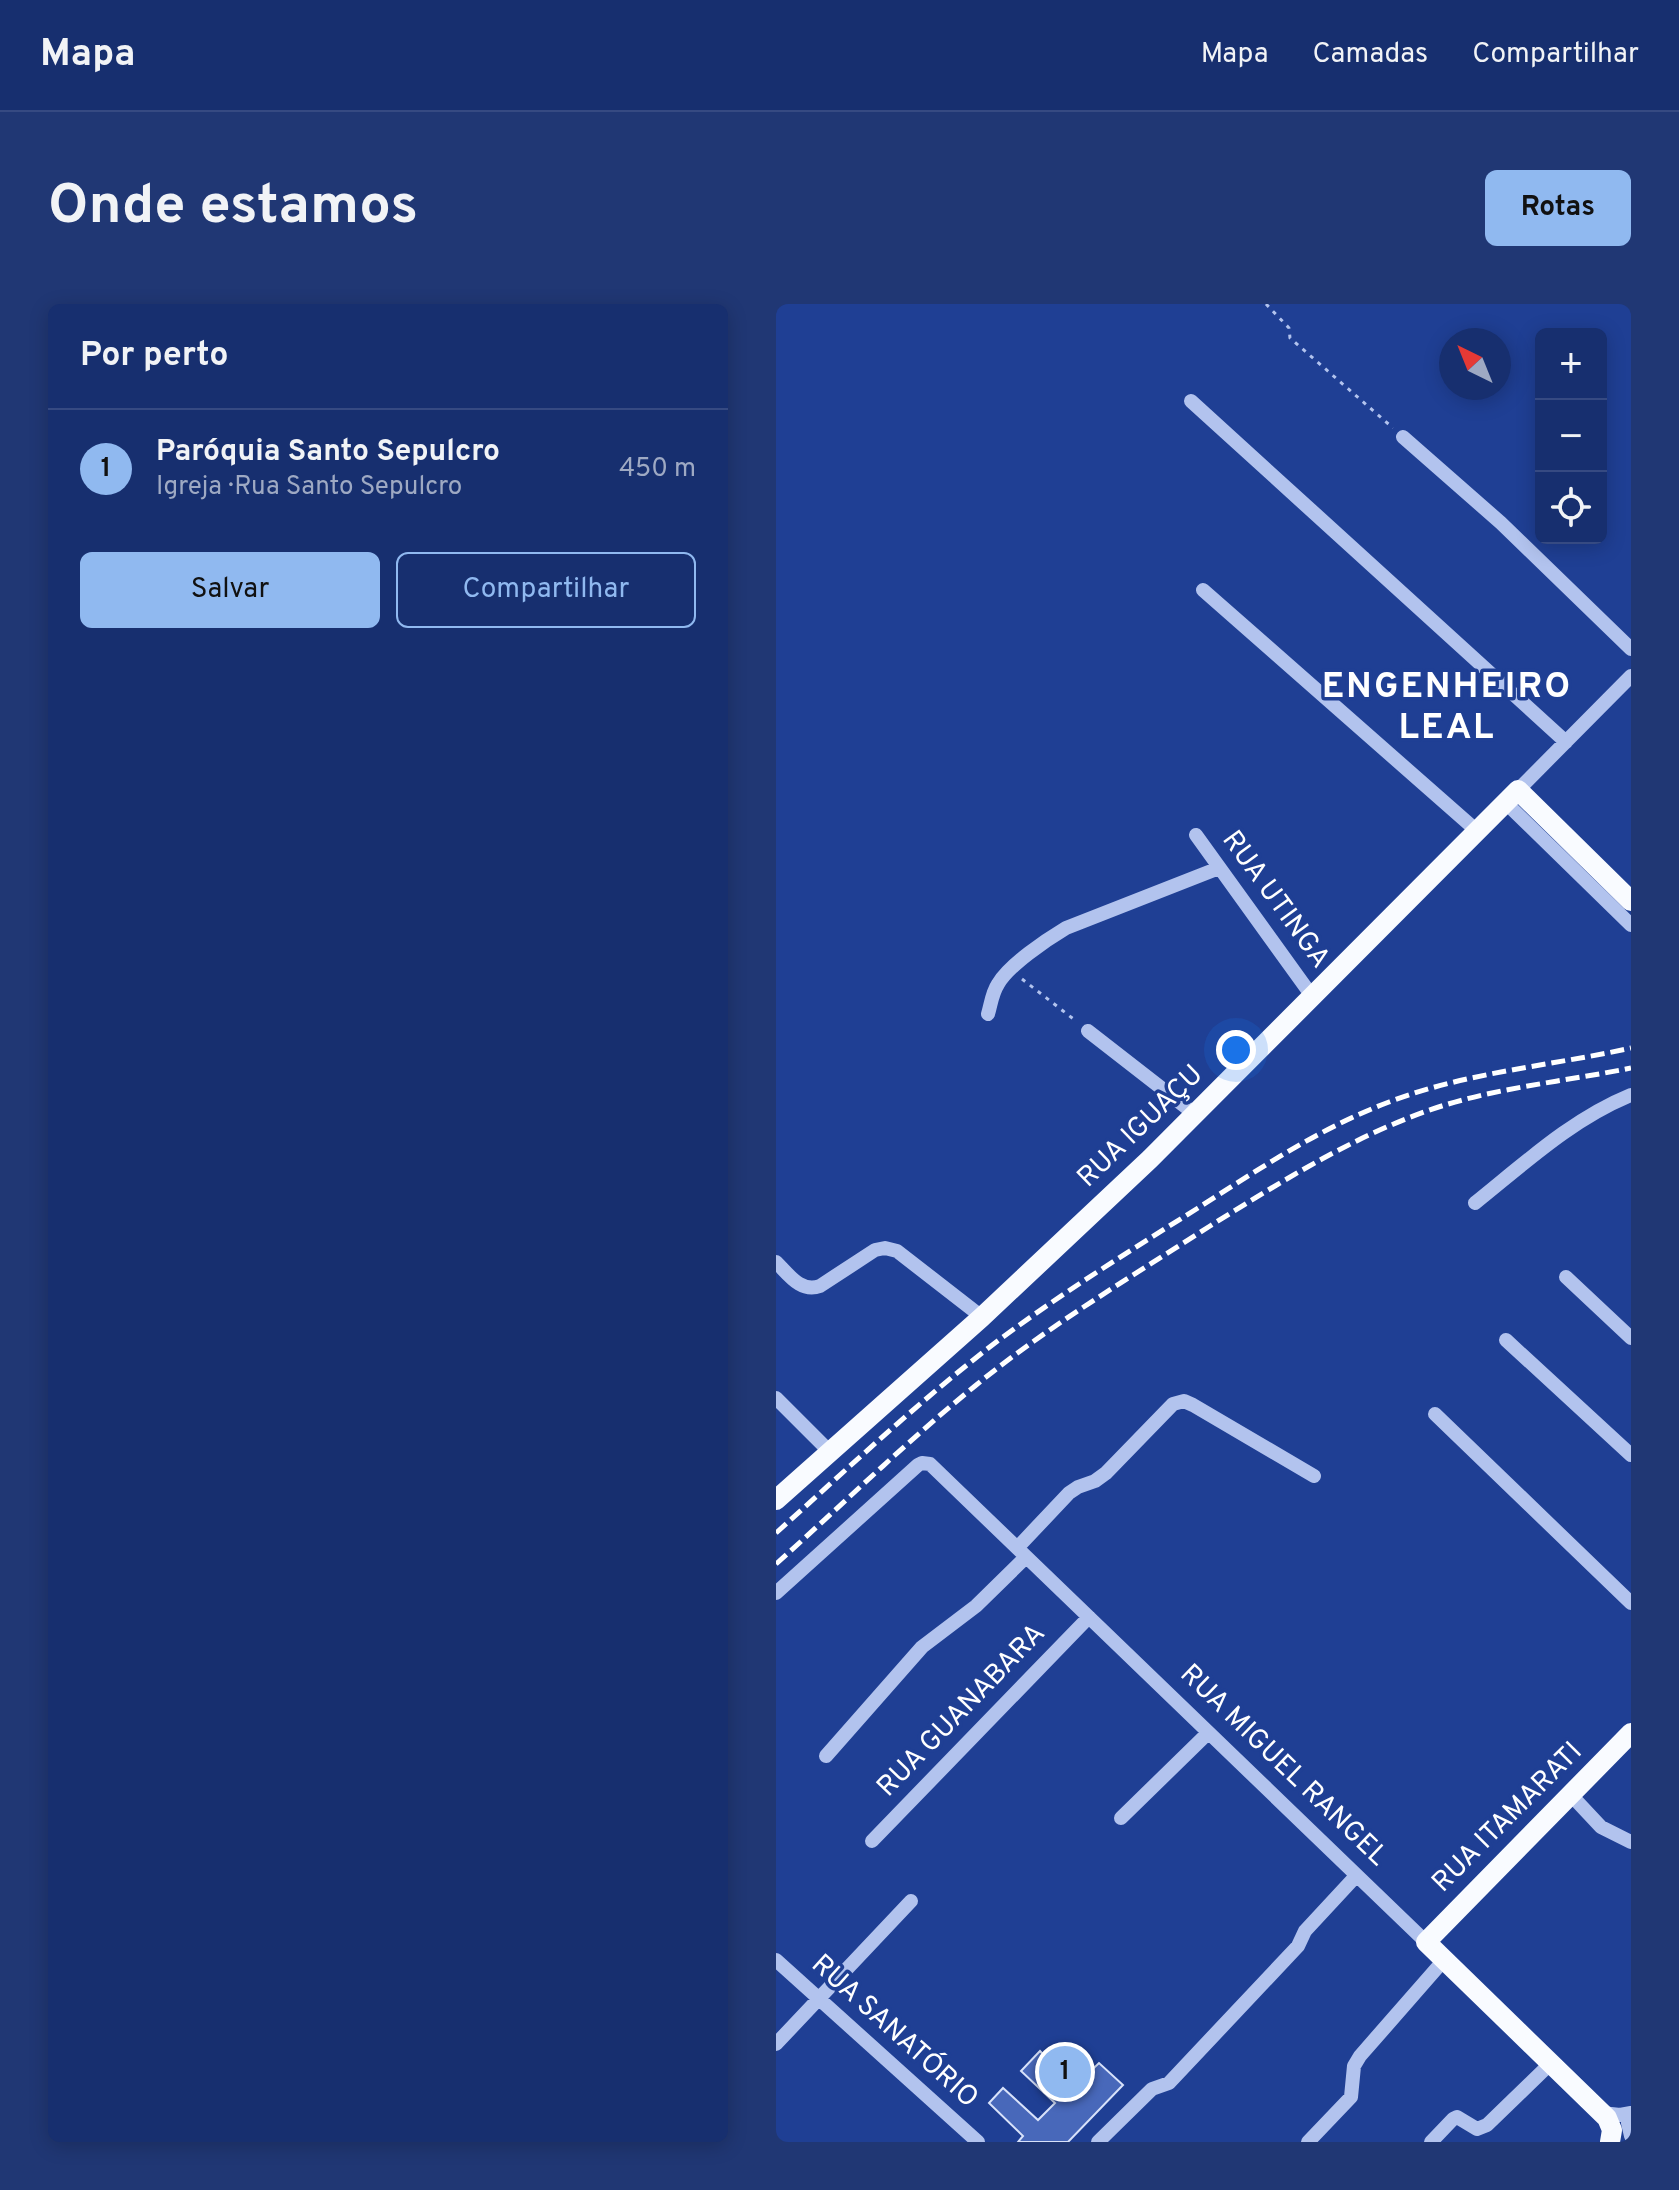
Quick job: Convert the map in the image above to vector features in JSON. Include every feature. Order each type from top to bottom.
[{"type":"main road","name":"RUA IGUAÇU","points":[[776,1500],[982,1317],[1196,1115],[1512,796]]},
{"type":"main road","points":[[1512,796],[1536,808],[1631,901]]},
{"type":"main road","name":"RUA ITAMARATI","points":[[1426,1942],[1631,1733]]},
{"type":"main road","name":"RUA MIGUEL RANGEL","points":[[1426,1942],[1602,2113]]},
{"type":"main road","points":[[1602,2113],[1611,2125],[1610,2142]]},
{"type":"street","points":[[1191,401],[1566,742]]},
{"type":"street","points":[[1403,437],[1501,523],[1631,649]]},
{"type":"street","points":[[1203,590],[1477,831]]},
{"type":"street","name":"RUA IGUAÇU","points":[[1512,796],[1631,676]]},
{"type":"street","points":[[1512,796],[1631,925]]},
{"type":"street","name":"RUA UTINGA","points":[[1196,835],[1312,996]]},
{"type":"street","points":[[988,1014],[999,981],[1043,942],[1066,928],[1219,868]]},
{"type":"street","points":[[1088,1031],[1196,1115]]},
{"type":"street","points":[[1475,1203],[1570,1127],[1591,1113],[1631,1095]]},
{"type":"street","points":[[776,1262],[804,1287],[813,1289],[875,1250],[885,1248],[897,1251],[982,1317]]},
{"type":"street","points":[[1566,1277],[1631,1338]]},
{"type":"street","points":[[1506,1340],[1631,1455]]},
{"type":"street","points":[[776,1398],[830,1452]]},
{"type":"street","points":[[826,1756],[922,1647],[976,1606],[1069,1493],[1101,1477],[1164,1411],[1178,1402],[1193,1405],[1314,1476]]},
{"type":"street","points":[[1435,1414],[1631,1603]]},
{"type":"street","name":"RUA MIGUEL RANGEL","points":[[776,1593],[918,1465],[930,1464],[1426,1942]]},
{"type":"street","name":"RUA GUANABARA","points":[[872,1841],[1089,1617]]},
{"type":"street","points":[[1121,1818],[1208,1733]]},
{"type":"street","points":[[1571,1795],[1601,1827],[1631,1842]]},
{"type":"street","points":[[1098,2142],[1152,2089],[1169,2083],[1298,1946],[1305,1931],[1356,1876]]},
{"type":"street","points":[[776,2044],[911,1901]]},
{"type":"street","name":"RUA SANATÓRIO","points":[[776,1960],[978,2142]]},
{"type":"street","points":[[1308,2142],[1351,2097],[1354,2066],[1360,2056],[1444,1960]]},
{"type":"street","points":[[1431,2142],[1457,2117],[1477,2129],[1482,2128],[1551,2063]]},
{"type":"street","points":[[1602,2113],[1631,2113],[1628,2123],[1631,2136]]},
{"type":"street","points":[[1617,2142],[1630,2142]]},
{"type":"path","points":[[1266,304],[1289,328],[1290,338],[1403,437]]},
{"type":"path","points":[[1011,970],[1088,1031]]},
{"type":"building","points":[[1040,2051],[1074,2087],[1099,2063],[1123,2085],[1068,2142],[1018,2142],[1023,2136],[989,2103],[1003,2088],[1038,2120],[1055,2103],[1021,2071]]},
{"type":"railway","points":[[776,1533],[908,1414],[991,1346],[1093,1275],[1290,1150],[1363,1112],[1448,1083],[1631,1048]]},
{"type":"railway","points":[[776,1564],[924,1429],[1003,1364],[1090,1303],[1288,1178],[1341,1149],[1424,1112],[1500,1091],[1631,1068]]},
{"type":"place","name":"Paróquia Santo Sepulcro","points":[[1065,2072]]},
{"type":"district","name":"ENGENHEIRO LEAL","points":[[1447,708]]}]
